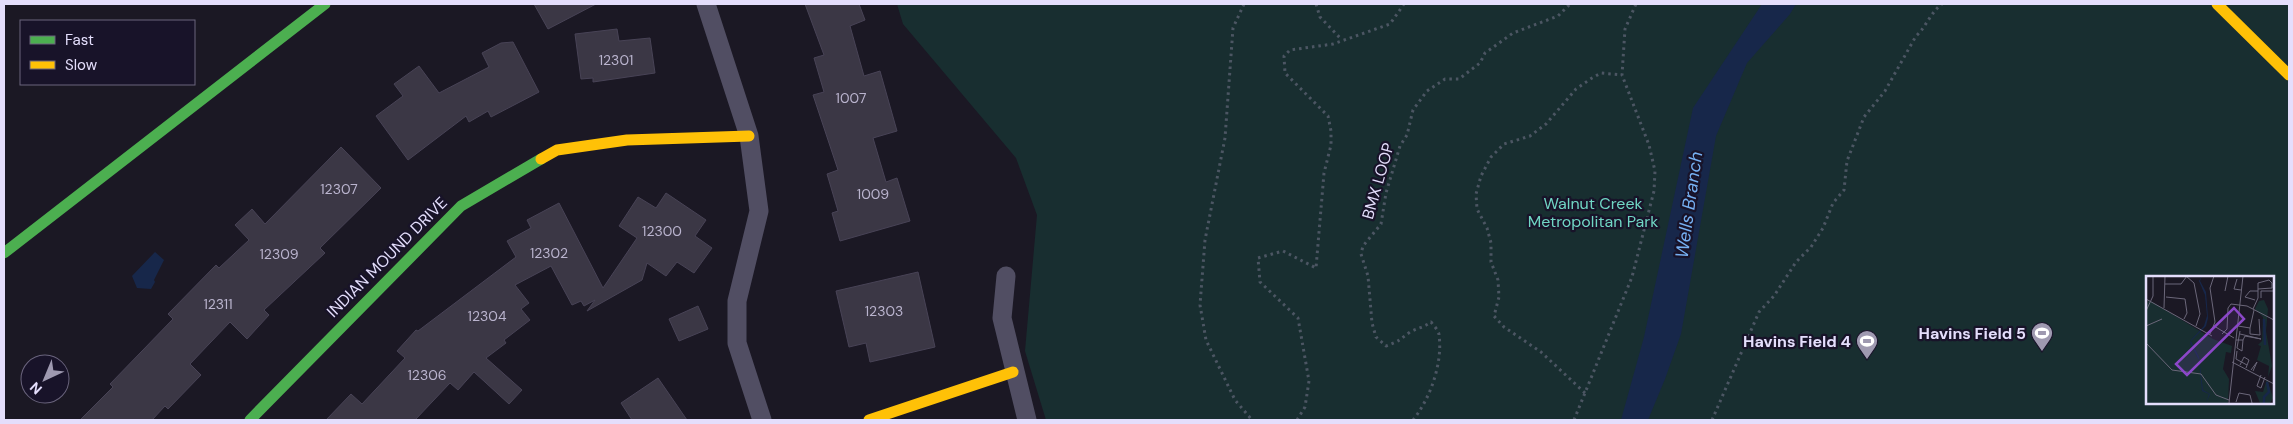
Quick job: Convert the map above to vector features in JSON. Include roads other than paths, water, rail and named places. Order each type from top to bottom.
[{"type":"street","points":[[4,253],[325,4]]},
{"type":"street","points":[[706,4],[749,136],[759,211],[738,301],[736,343],[762,420]]},
{"type":"street","points":[[2217,4],[2289,75]]},
{"type":"street","name":"INDIAN MOUND DRIVE","points":[[250,420],[461,206],[557,150],[627,140],[749,136]]},
{"type":"street","points":[[1006,276],[1002,318],[1013,372],[1027,420]]},
{"type":"street","points":[[869,420],[1013,372]]},
{"type":"water","name":"Wells Branch","points":[[1762,4],[1796,4],[1790,14],[1747,63],[1716,136],[1681,334],[1648,420],[1621,420],[1644,337],[1693,108]]},
{"type":"water","points":[[155,252],[164,260],[154,280],[155,282],[151,289],[137,288],[132,276]]},
{"type":"place","name":"Havins Field 5","points":[[2042,352]]},
{"type":"place","name":"Havins Field 4","points":[[1867,360]]},
{"type":"park label","name":"Walnut Creek Metropolitan Park","points":[[1593,212]]}]
